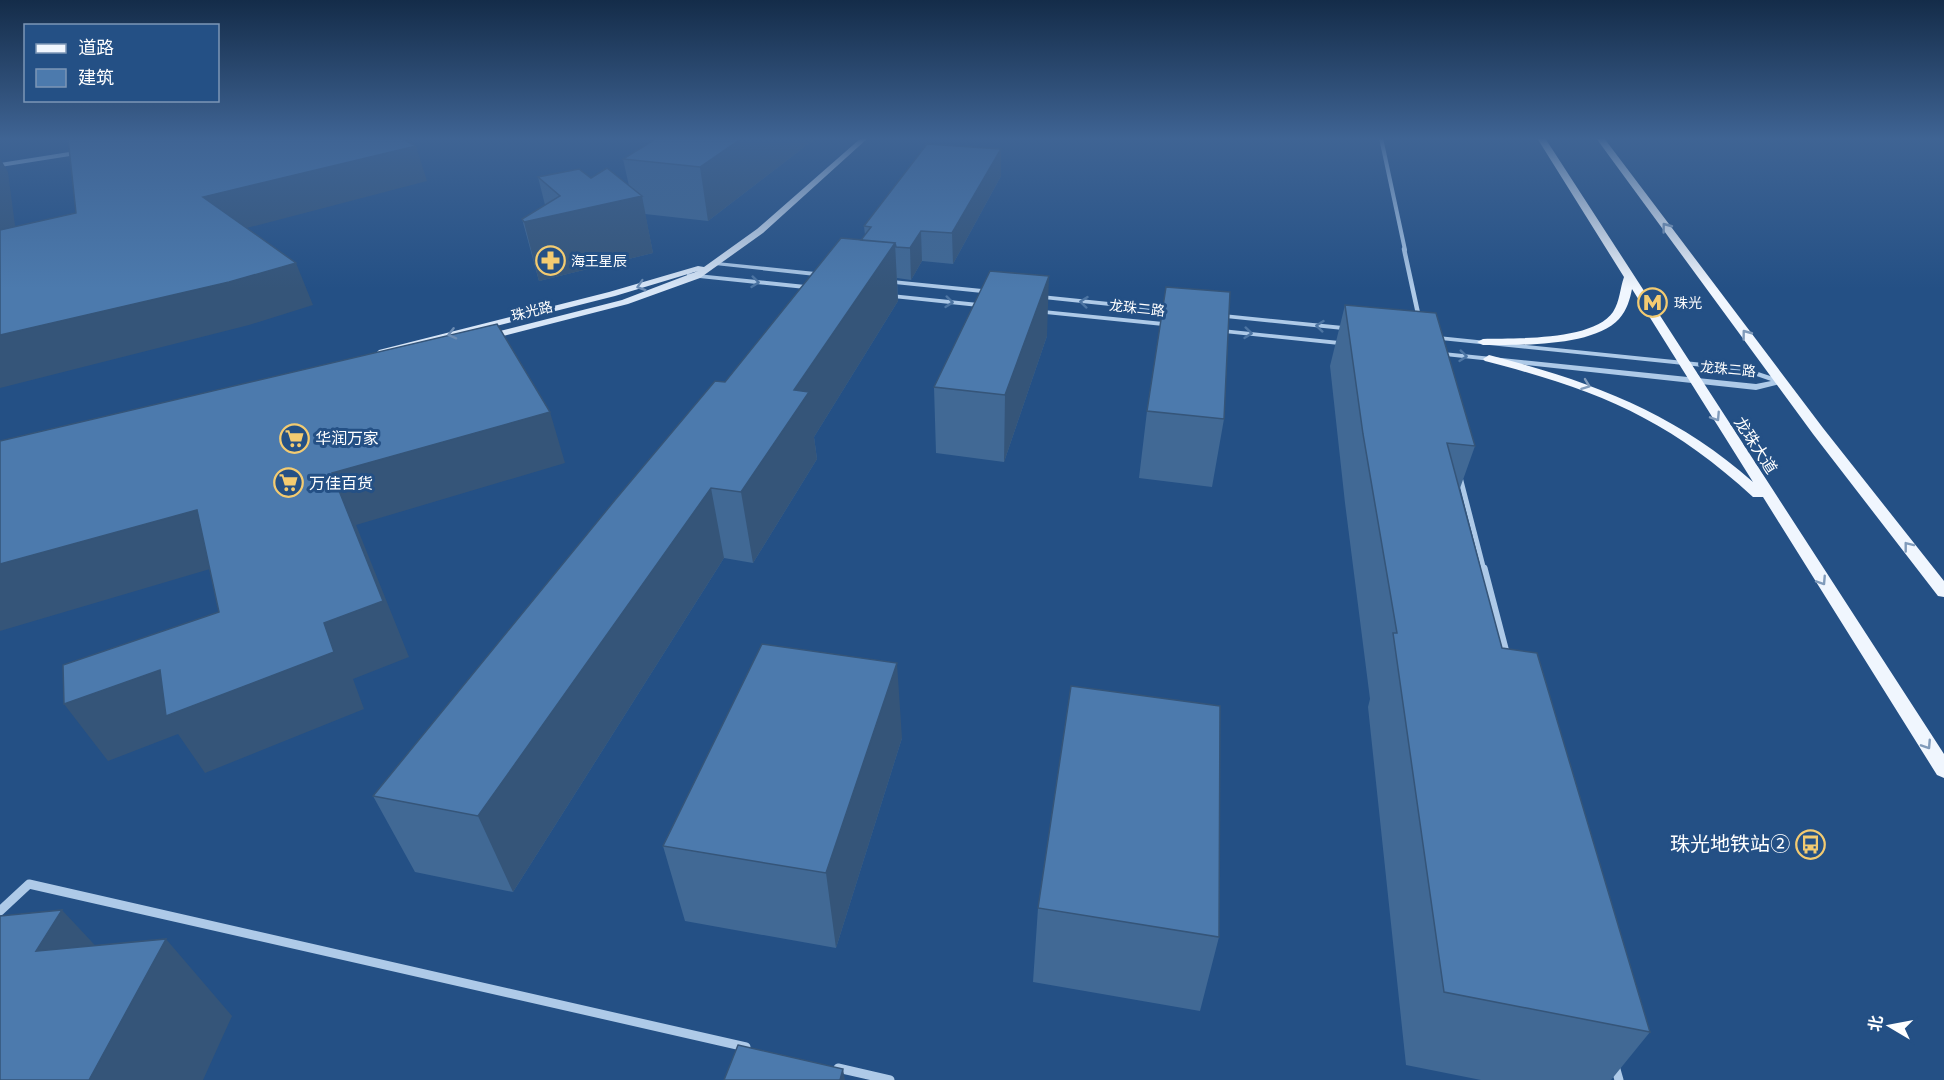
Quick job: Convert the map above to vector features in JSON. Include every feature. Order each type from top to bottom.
[{"type":"main road","name":"珠光路","points":[[389,362],[625,302],[697,276],[717,264],[760,231],[808,188]]},
{"type":"main road","name":"龙珠大道","points":[[1572,188],[1944,770]]},
{"type":"main road","points":[[1638,188],[1781,381],[1944,592]]},
{"type":"main road","name":"珠光路","points":[[374,354],[612,294],[678,273],[717,264]]},
{"type":"main road","points":[[1483,342],[1544,340],[1583,333],[1613,319],[1624,301],[1628,279]]},
{"type":"main road","points":[[1489,359],[1557,375],[1614,395],[1671,424],[1727,463],[1778,513]]},
{"type":"street","points":[[1392,188],[1420,324]]},
{"type":"street","points":[[717,264],[835,276]]},
{"type":"street","points":[[678,273],[827,289]]},
{"type":"street","points":[[870,280],[999,293]]},
{"type":"street","points":[[874,294],[1003,308]]},
{"type":"street","name":"龙珠二路","points":[[1023,295],[1187,312]]},
{"type":"street","name":"龙珠二路","points":[[1027,310],[1179,326]]},
{"type":"street","points":[[1211,314],[1364,330]]},
{"type":"street","points":[[1203,328],[1356,345]]},
{"type":"street","name":"龙珠二路","points":[[1423,336],[1743,369],[1781,381]]},
{"type":"street","points":[[1426,352],[1430,363]]},
{"type":"street","name":"龙珠二路","points":[[1426,352],[1756,387],[1781,381]]},
{"type":"street","points":[[1457,468],[1509,664]]},
{"type":"street","points":[[0,911],[29,884],[762,1051]]},
{"type":"street","points":[[1613,1057],[1619,1080]]},
{"type":"street","points":[[832,1067],[890,1080]]},
{"type":"building","points":[[73,188],[239,188],[203,197],[296,263],[229,282],[0,335],[0,230],[76,213]]},
{"type":"building","points":[[551,188],[632,188],[642,196],[524,222],[522,219],[560,196]]},
{"type":"building","points":[[893,188],[978,188],[952,233],[921,231],[910,248],[896,247],[895,243],[861,240],[871,227],[864,226]]},
{"type":"building","points":[[841,238],[895,243],[794,390],[809,392],[741,492],[711,488],[478,816],[373,796],[615,500],[715,381],[725,382]]},
{"type":"building","points":[[990,271],[1049,276],[1005,395],[934,387]]},
{"type":"building","points":[[1166,287],[1230,292],[1224,419],[1147,411]]},
{"type":"building","points":[[1345,305],[1436,313],[1475,446],[1447,443],[1502,648],[1537,653],[1650,1032],[1444,992],[1393,633],[1397,633],[1363,434]]},
{"type":"building","points":[[497,324],[550,412],[332,473],[383,601],[324,623],[334,652],[166,716],[160,670],[64,704],[63,665],[219,612],[197,510],[0,564],[0,441]]},
{"type":"building","points":[[762,644],[897,663],[826,873],[663,846]]},
{"type":"building","points":[[1071,686],[1220,706],[1219,937],[1038,908]]},
{"type":"building","points":[[62,910],[36,951],[166,939],[89,1080],[0,1080],[0,916]]},
{"type":"building","points":[[738,1045],[843,1069],[840,1080],[724,1080]]},
{"type":"place","name":"海王星辰","points":[[550,261]]},
{"type":"place","name":"珠光","points":[[1653,303]]},
{"type":"place","name":"华润万家","points":[[294,438]]},
{"type":"place","name":"万佳百货","points":[[288,483]]},
{"type":"place","name":"珠光地铁站②","points":[[1811,844]]}]
